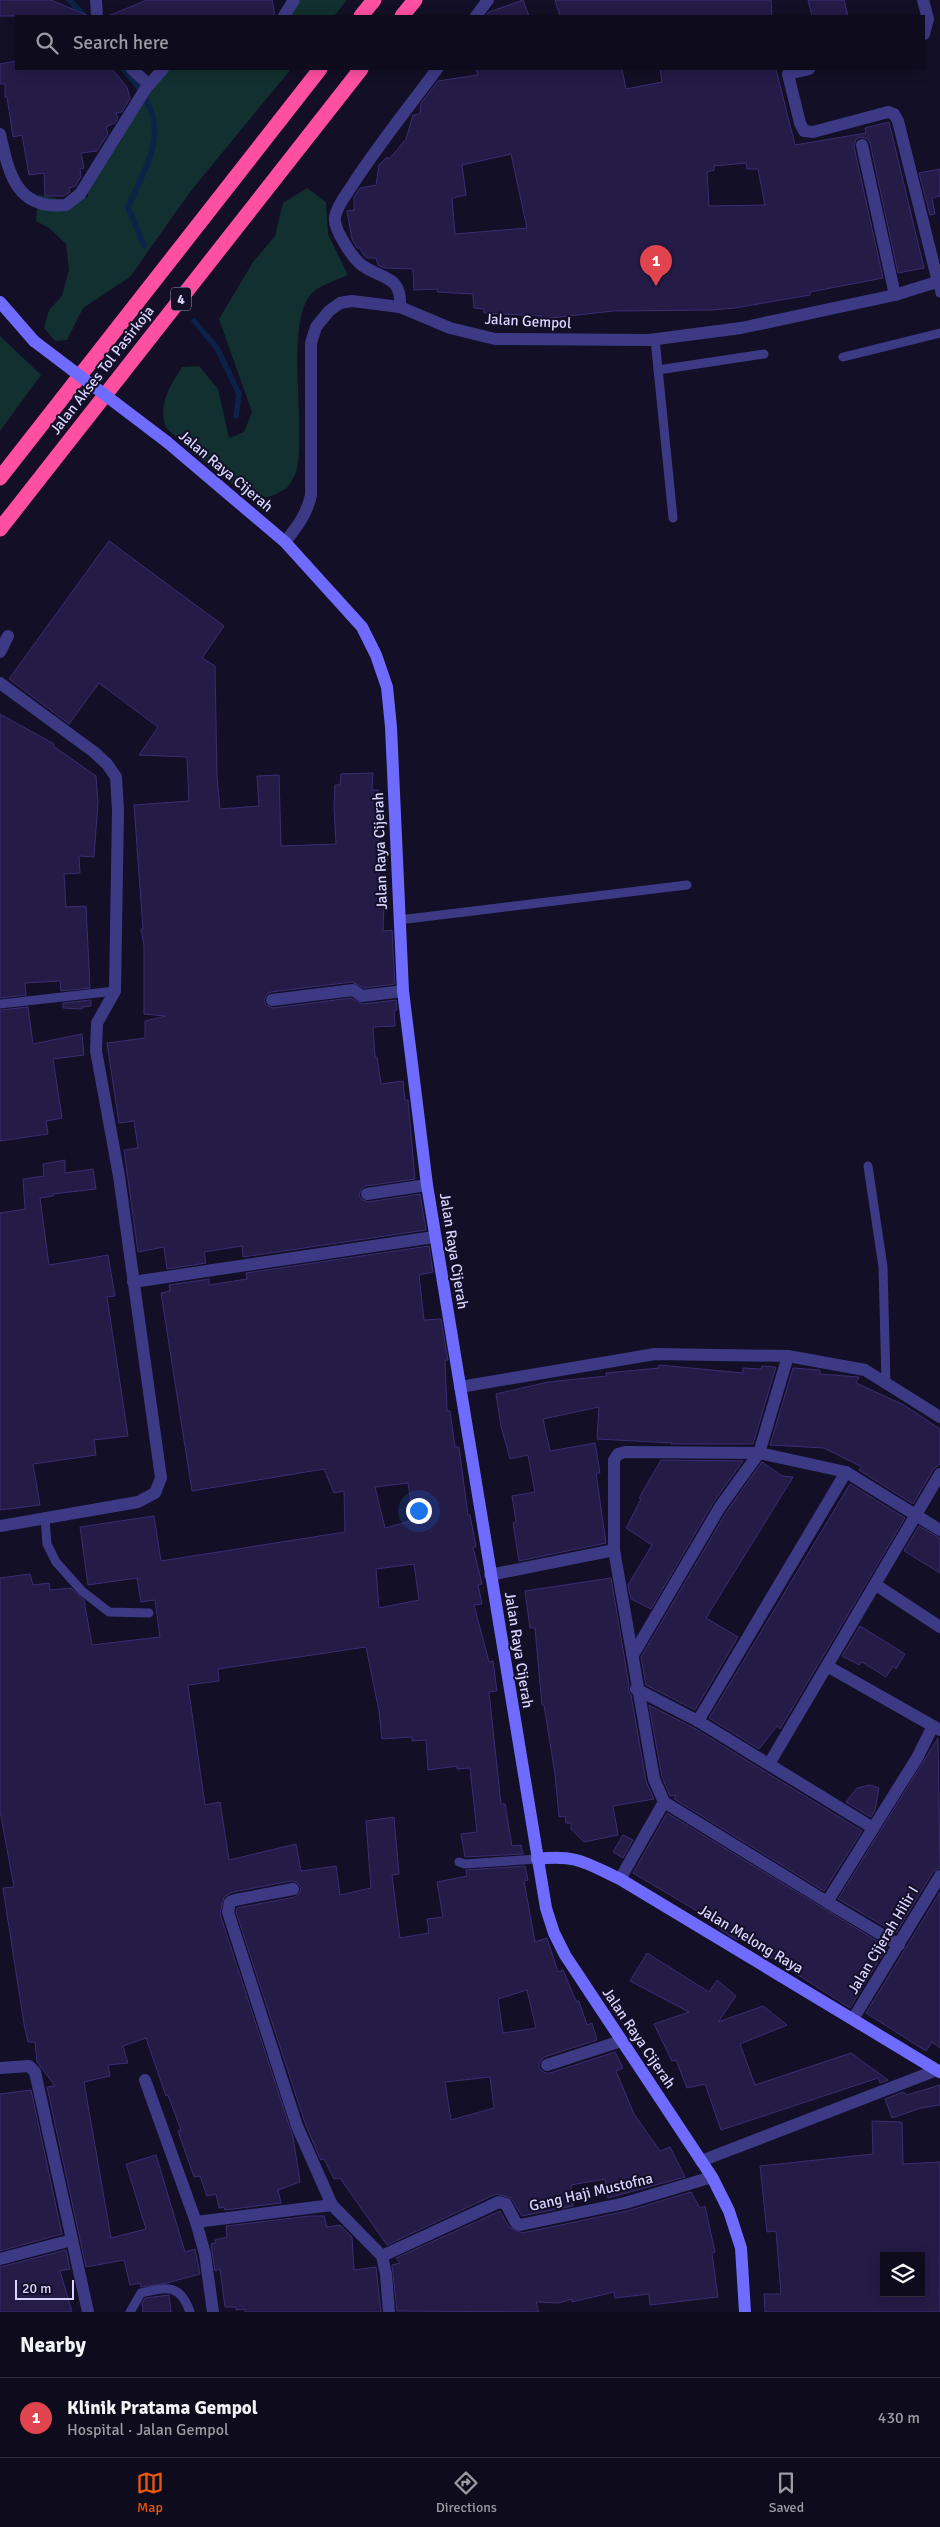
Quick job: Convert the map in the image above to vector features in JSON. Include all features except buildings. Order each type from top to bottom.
[{"type":"highway","points":[[362,15],[374,0]]},
{"type":"highway","points":[[403,15],[415,0]]},
{"type":"highway","name":"Jalan Akses Tol Pasirkoja","points":[[0,478],[319,70]]},
{"type":"highway","name":"Jalan Akses Tol Pasirkoja","points":[[0,529],[360,70]]},
{"type":"main road","name":"Jalan Raya Cijerah","points":[[0,302],[34,340],[167,442],[286,542],[362,627],[376,655],[386,687],[391,727],[399,920],[404,990],[427,1185],[537,1859],[554,1932],[565,1955],[702,2161],[729,2211],[741,2248],[745,2312]]},
{"type":"main road","name":"Jalan Melong Raya","points":[[537,1859],[561,1856],[581,1860],[620,1879],[939,2069]]},
{"type":"street","points":[[96,0],[97,15]]},
{"type":"street","points":[[285,15],[294,0]]},
{"type":"street","points":[[477,15],[488,0]]},
{"type":"street","points":[[923,0],[928,19],[925,30]]},
{"type":"street","points":[[133,70],[145,91]]},
{"type":"street","points":[[0,134],[10,177],[26,196],[42,204],[66,205],[80,194],[145,91],[162,70]]},
{"type":"street","points":[[400,307],[401,294],[398,287],[393,281],[362,265],[349,250],[336,228],[334,219],[337,209],[366,164],[436,70]]},
{"type":"street","points":[[805,70],[788,74],[800,123],[804,131],[813,132],[888,112],[894,114],[898,121],[939,285]]},
{"type":"street","points":[[862,144],[895,295]]},
{"type":"street","name":"Jalan Gempol","points":[[286,542],[308,508],[310,496],[310,343],[316,326],[329,310],[340,303],[352,301],[400,307],[450,328],[495,339],[655,339],[741,328],[939,285]]},
{"type":"street","points":[[0,652],[8,636]]},
{"type":"street","points":[[0,683],[94,752],[107,764],[116,778],[118,810],[115,991],[97,1023],[96,1051],[119,1176],[132,1282],[161,1478],[155,1493],[138,1502],[0,1526]]},
{"type":"street","points":[[272,1000],[353,990],[362,996],[404,990]]},
{"type":"street","points":[[367,1194],[427,1185]]},
{"type":"street","points":[[132,1282],[434,1237]]},
{"type":"street","points":[[460,1387],[655,1354],[788,1356],[865,1370],[940,1417]]},
{"type":"street","points":[[633,1655],[720,1507],[759,1454],[788,1356]]},
{"type":"street","points":[[899,1945],[664,1802],[654,1779],[636,1689],[633,1655],[614,1550],[614,1460],[618,1454],[625,1452],[759,1454],[846,1472],[940,1530]]},
{"type":"street","points":[[698,1721],[846,1472]]},
{"type":"street","points":[[769,1764],[940,1474]]},
{"type":"street","points":[[490,1575],[614,1550]]},
{"type":"street","points":[[876,1585],[940,1627]]},
{"type":"street","points":[[827,1666],[936,1728],[827,1902]]},
{"type":"street","points":[[636,1689],[698,1721],[873,1828]]},
{"type":"street","points":[[620,1879],[664,1802]]},
{"type":"street","name":"Jalan Cijerah Hilir I","points":[[853,2019],[940,1876]]},
{"type":"street","points":[[293,1889],[235,1900],[230,1902],[228,1912],[297,2126],[332,2205],[382,2256],[386,2274],[389,2312]]},
{"type":"street","points":[[547,2065],[622,2041]]},
{"type":"street","points":[[0,2068],[29,2066],[35,2072],[88,2312]]},
{"type":"street","points":[[702,2161],[939,2069]]},
{"type":"street","points":[[145,2080],[196,2222],[205,2254],[213,2312]]},
{"type":"street","name":"Gang Haji Mustofna","points":[[382,2256],[499,2202],[506,2204],[516,2223],[520,2225],[625,2203],[712,2177]]},
{"type":"street","points":[[196,2222],[332,2205]]},
{"type":"street","points":[[0,2259],[72,2240]]},
{"type":"lane","points":[[843,357],[940,333]]},
{"type":"lane","points":[[655,339],[673,518]]},
{"type":"lane","points":[[658,370],[764,354]]},
{"type":"lane","points":[[399,920],[687,885]]},
{"type":"lane","points":[[0,1004],[115,991]]},
{"type":"lane","points":[[868,1166],[882,1267],[886,1382]]},
{"type":"lane","points":[[45,1518],[47,1544],[56,1562],[82,1591],[109,1612],[149,1613]]},
{"type":"lane","points":[[459,1862],[465,1864],[537,1859]]},
{"type":"lane","points":[[130,2312],[141,2292],[163,2288],[175,2289],[185,2297],[190,2312]]},
{"type":"green space","points":[[301,0],[347,0],[335,15],[281,15]]},
{"type":"green space","points":[[160,70],[290,70],[190,192],[130,277],[83,308],[67,340],[55,341],[44,328],[49,310],[62,296],[69,270],[66,244],[49,228],[36,221],[38,195],[65,200],[88,197],[87,175]]},
{"type":"green space","points":[[307,188],[326,202],[328,234],[348,275],[314,291],[303,309],[299,328],[298,351],[299,449],[297,468],[287,488],[265,497],[253,494],[226,480],[166,428],[163,411],[169,389],[182,367],[199,366],[218,389],[229,438],[244,432],[252,412],[219,319],[253,262],[275,236],[283,203]]},
{"type":"green space","points":[[0,336],[41,375],[0,431]]},
{"type":"waterway","points":[[69,0],[84,15]]},
{"type":"waterway","points":[[124,70],[139,88],[149,105],[154,121],[151,152],[146,168],[128,207],[144,246]]},
{"type":"waterway","points":[[194,321],[217,348],[239,394],[236,416]]},
{"type":"place","name":"Klinik Pratama Gempol","points":[[656,286]]}]
